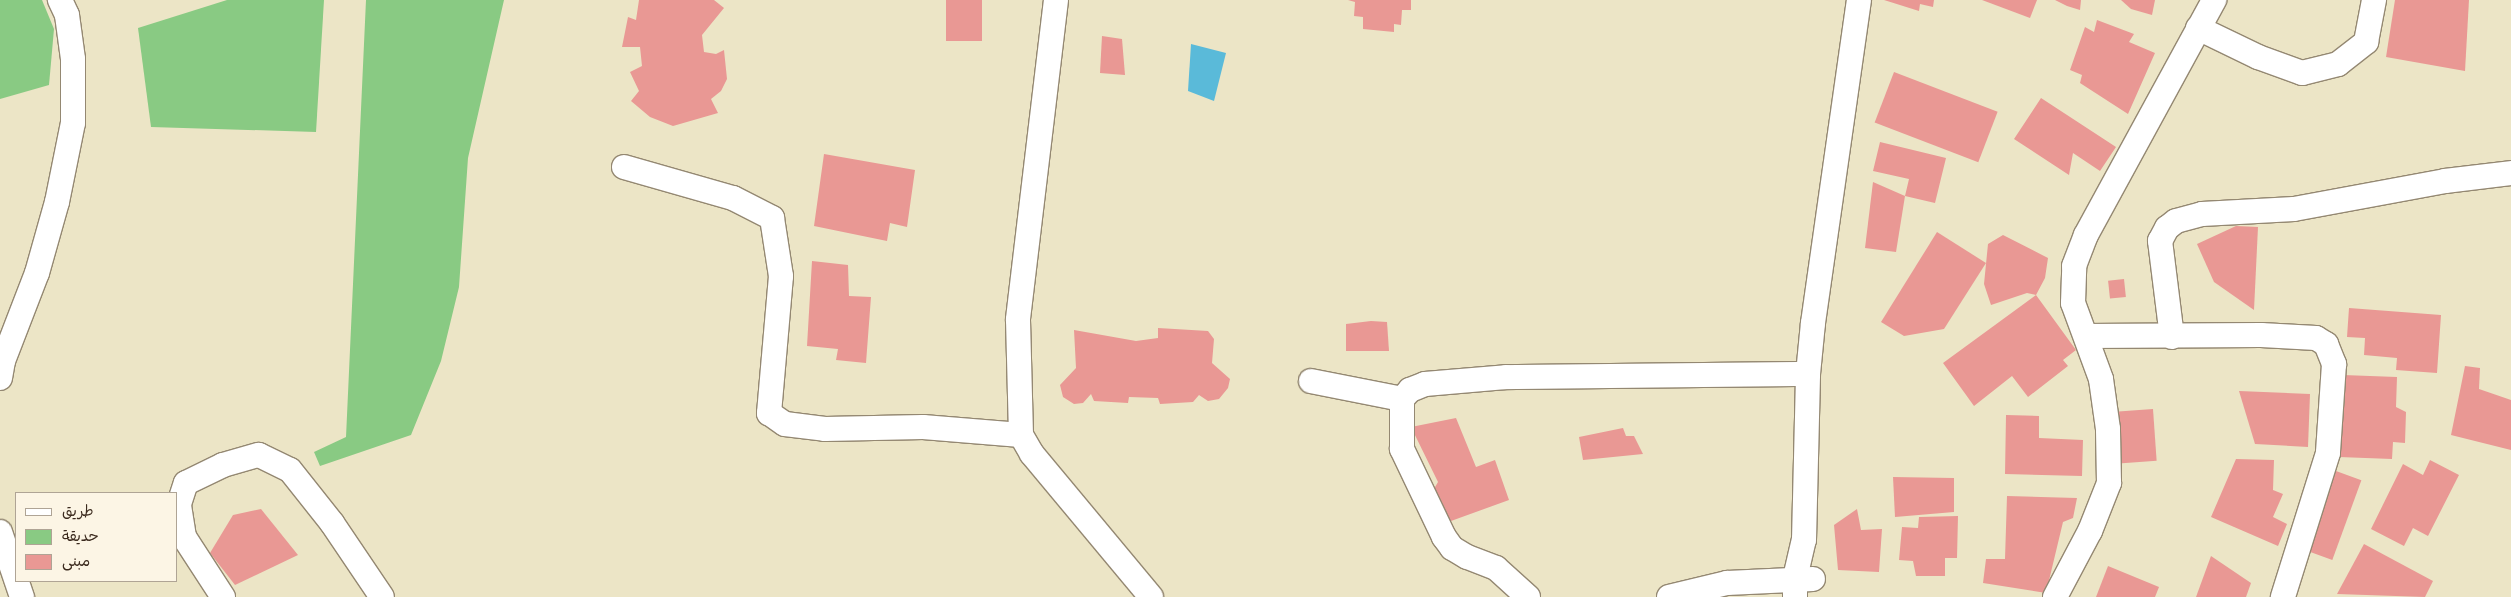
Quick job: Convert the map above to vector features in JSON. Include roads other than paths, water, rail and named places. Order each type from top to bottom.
[{"type":"street","points":[[0,378],[3,361],[37,273],[57,202],[73,123],[73,59],[67,15],[60,0]]},
{"type":"street","points":[[1056,0],[1018,320],[1021,435],[1103,541],[1151,597]]},
{"type":"street","points":[[1669,597],[1727,583],[1805,588],[1804,540],[1808,374],[1859,0]]},
{"type":"street","points":[[2055,597],[2090,531],[2109,483],[2108,428],[2101,379],[2072,302],[2074,266],[2086,235],[2214,0]]},
{"type":"street","points":[[2198,28],[2258,58],[2302,73],[2338,64],[2366,42],[2374,0]]},
{"type":"street","points":[[624,167],[733,198],[772,218],[781,276],[769,413],[785,424],[825,429],[923,427],[1021,435]]},
{"type":"street","points":[[2172,337],[2160,241],[2167,228],[2176,221],[2202,214],[2294,209],[2445,181],[2511,173]]},
{"type":"street","points":[[2086,336],[2316,338],[2326,344],[2334,364],[2334,390],[2328,453],[2283,597]]},
{"type":"street","points":[[1310,381],[1402,399],[1425,384],[1506,377],[1808,374]]},
{"type":"street","points":[[1402,399],[1402,449],[1444,537],[1452,548],[1467,558],[1496,568],[1528,597]]},
{"type":"street","points":[[223,597],[184,537],[179,504],[186,483],[223,465],[259,455],[290,470],[332,523],[382,597]]},
{"type":"street","points":[[0,532],[15,576]]},
{"type":"street","points":[[17,582],[22,597]]},
{"type":"water","points":[[1191,44],[1226,53],[1214,101],[1188,91]]}]
